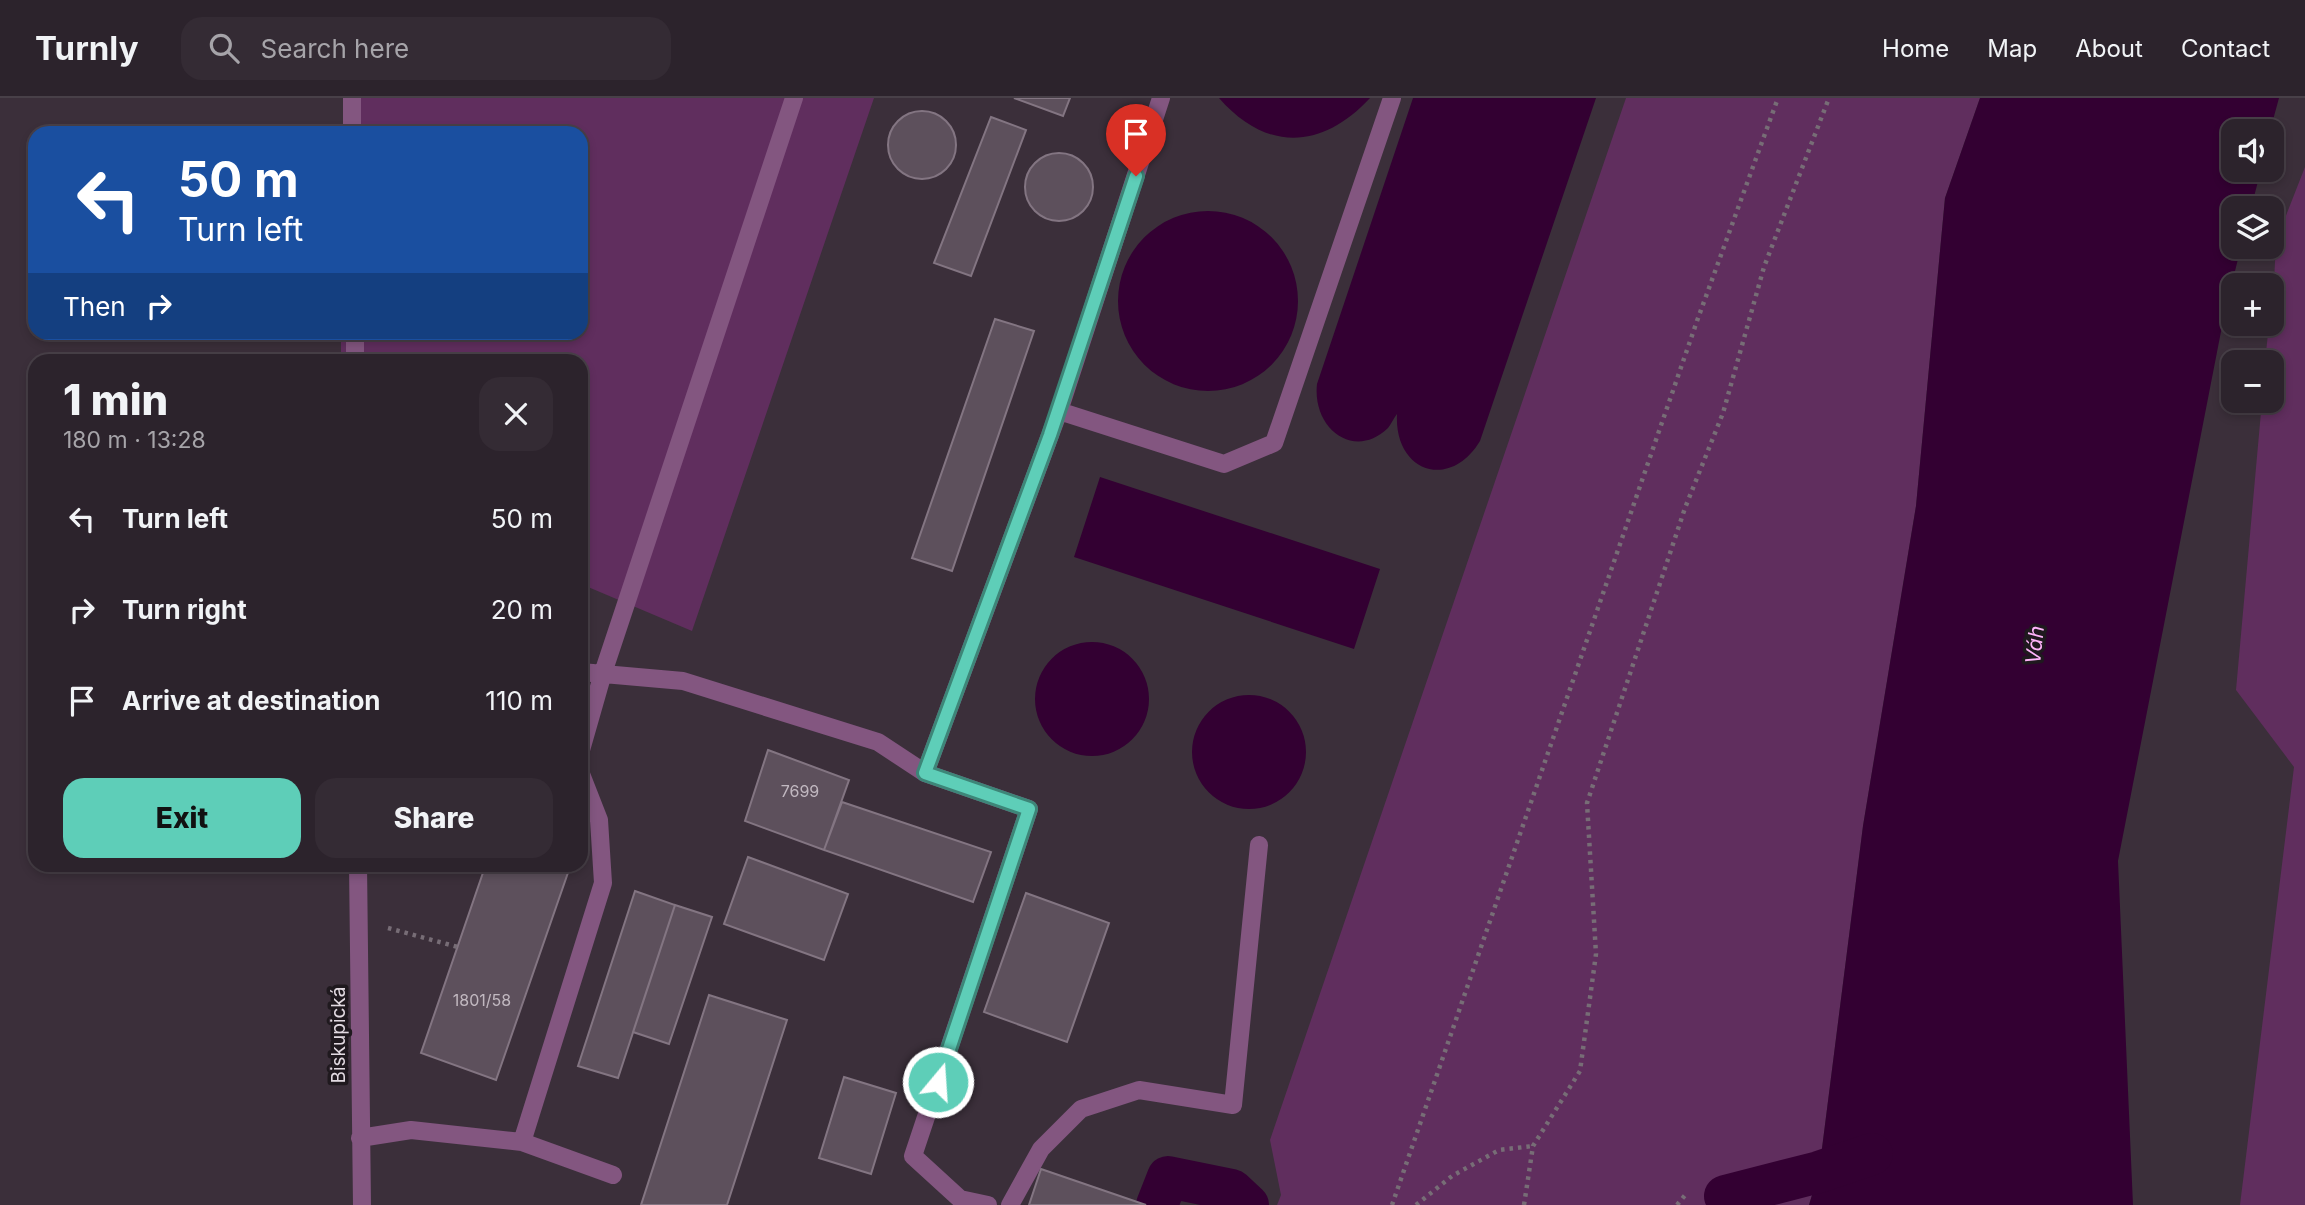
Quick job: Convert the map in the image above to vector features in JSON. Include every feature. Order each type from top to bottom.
[{"type":"street","points":[[352,98],[352,126]]},
{"type":"street","points":[[588,726],[603,673],[794,98]]},
{"type":"street","points":[[925,773],[1059,411],[1161,98]]},
{"type":"street","points":[[1059,411],[1224,464],[1274,443],[1392,98]]},
{"type":"street","points":[[588,672],[683,681],[709,689],[878,742],[925,773],[1029,809],[913,1156],[960,1199],[988,1205]]},
{"type":"street","points":[[522,1142],[603,883],[599,820],[588,792]]},
{"type":"street","points":[[1010,1205],[1041,1149],[1082,1109],[1139,1090],[1233,1105],[1259,845]]},
{"type":"street","name":"Biskupická","points":[[358,872],[362,1205]]},
{"type":"street","points":[[360,1138],[411,1130],[522,1142],[613,1175]]},
{"type":"path","points":[[1392,1205],[1698,321],[1778,98]]},
{"type":"path","points":[[1524,1205],[1533,1146],[1580,1071],[1596,954],[1587,803],[1685,508],[1723,413],[1765,267],[1829,98]]},
{"type":"path","points":[[358,919],[458,947]]},
{"type":"path","points":[[1416,1205],[1452,1176],[1499,1150],[1533,1146]]},
{"type":"path","points":[[1677,1205],[1686,1194]]},
{"type":"shaded area","points":[[344,98],[874,98],[692,631],[588,587],[588,354],[341,354],[341,340],[588,340],[588,126],[344,126]]},
{"type":"shaded area","points":[[1626,98],[1980,98],[1945,198],[1916,506],[1863,826],[1819,1172],[1809,1205],[1277,1205],[1281,1195],[1270,1140]]},
{"type":"shaded area","points":[[2305,167],[2305,1205],[2240,1205],[2294,767],[2236,690],[2261,413],[2284,413],[2284,350],[2266,350],[2268,336],[2284,336],[2284,273],[2274,273],[2275,259],[2284,259],[2284,221]]},
{"type":"water","points":[[1219,98],[1370,98],[1333,128],[1294,138],[1256,128],[1237,116]]},
{"type":"water","points":[[1413,98],[1596,98],[1480,441],[1468,457],[1454,466],[1440,470],[1426,468],[1414,461],[1404,450],[1398,434],[1397,414],[1388,428],[1375,437],[1362,441],[1349,440],[1328,426],[1317,400],[1317,384]]},
{"type":"water","name":"Váh","points":[[1980,98],[2279,98],[2273,119],[2221,119],[2221,182],[2258,182],[2254,196],[2221,196],[2221,259],[2238,259],[2234,273],[2221,273],[2221,332],[2118,861],[2133,1205],[1809,1205],[1819,1172],[1863,826],[1916,506],[1945,198]]},
{"type":"water","points":[[1208,211],[1243,218],[1272,237],[1291,266],[1298,301],[1291,336],[1272,365],[1243,384],[1208,391],[1173,384],[1144,365],[1125,336],[1118,301],[1125,266],[1144,237],[1173,218]]},
{"type":"water","points":[[1100,477],[1380,569],[1354,649],[1074,557]]},
{"type":"water","points":[[1092,642],[1114,646],[1132,659],[1145,677],[1149,699],[1145,721],[1132,739],[1114,752],[1092,756],[1070,752],[1052,739],[1039,721],[1035,699],[1039,677],[1052,659],[1070,646]]},
{"type":"water","points":[[1249,695],[1271,699],[1289,712],[1302,730],[1306,752],[1302,774],[1289,792],[1271,805],[1249,809],[1227,805],[1209,792],[1196,774],[1192,752],[1196,730],[1209,712],[1227,699]]},
{"type":"building","points":[[1014,98],[1070,98],[1063,116]]},
{"type":"building","points":[[922,111],[935,114],[946,121],[953,132],[956,145],[953,158],[946,169],[935,176],[922,179],[909,176],[898,169],[891,158],[888,145],[891,132],[898,121],[909,114]]},
{"type":"building","points":[[991,117],[1026,130],[971,276],[934,263]]},
{"type":"building","points":[[1059,153],[1072,156],[1083,163],[1090,174],[1093,187],[1090,200],[1083,211],[1072,218],[1059,221],[1046,218],[1035,211],[1028,200],[1025,187],[1028,174],[1035,163],[1046,156]]},
{"type":"building","points":[[995,319],[1034,331],[952,571],[912,558]]},
{"type":"building","points":[[768,750],[849,780],[824,850],[745,821]]},
{"type":"building","points":[[842,802],[991,852],[973,902],[824,850]]},
{"type":"building","points":[[748,857],[848,894],[824,960],[724,924]]},
{"type":"building","points":[[483,872],[568,872],[496,1080],[421,1053]]},
{"type":"building","points":[[635,891],[675,905],[618,1078],[578,1066]]},
{"type":"building","points":[[1026,893],[1109,923],[1067,1042],[984,1012]]},
{"type":"building","points":[[675,905],[712,917],[669,1044],[633,1032]]},
{"type":"building","points":[[709,995],[787,1020],[727,1205],[641,1205]]},
{"type":"building","points":[[844,1077],[896,1093],[871,1174],[819,1158]]},
{"type":"building","points":[[1041,1169],[1146,1205],[1029,1205]]},
{"type":"waterway","points":[[1725,1196],[1819,1172],[1872,1154]]},
{"type":"waterway","points":[[1157,1205],[1168,1177],[1232,1190],[1248,1205]]},
{"type":"route","points":[[938,1082],[1029,809],[925,773],[998,582],[1050,435],[1136,176]]}]
